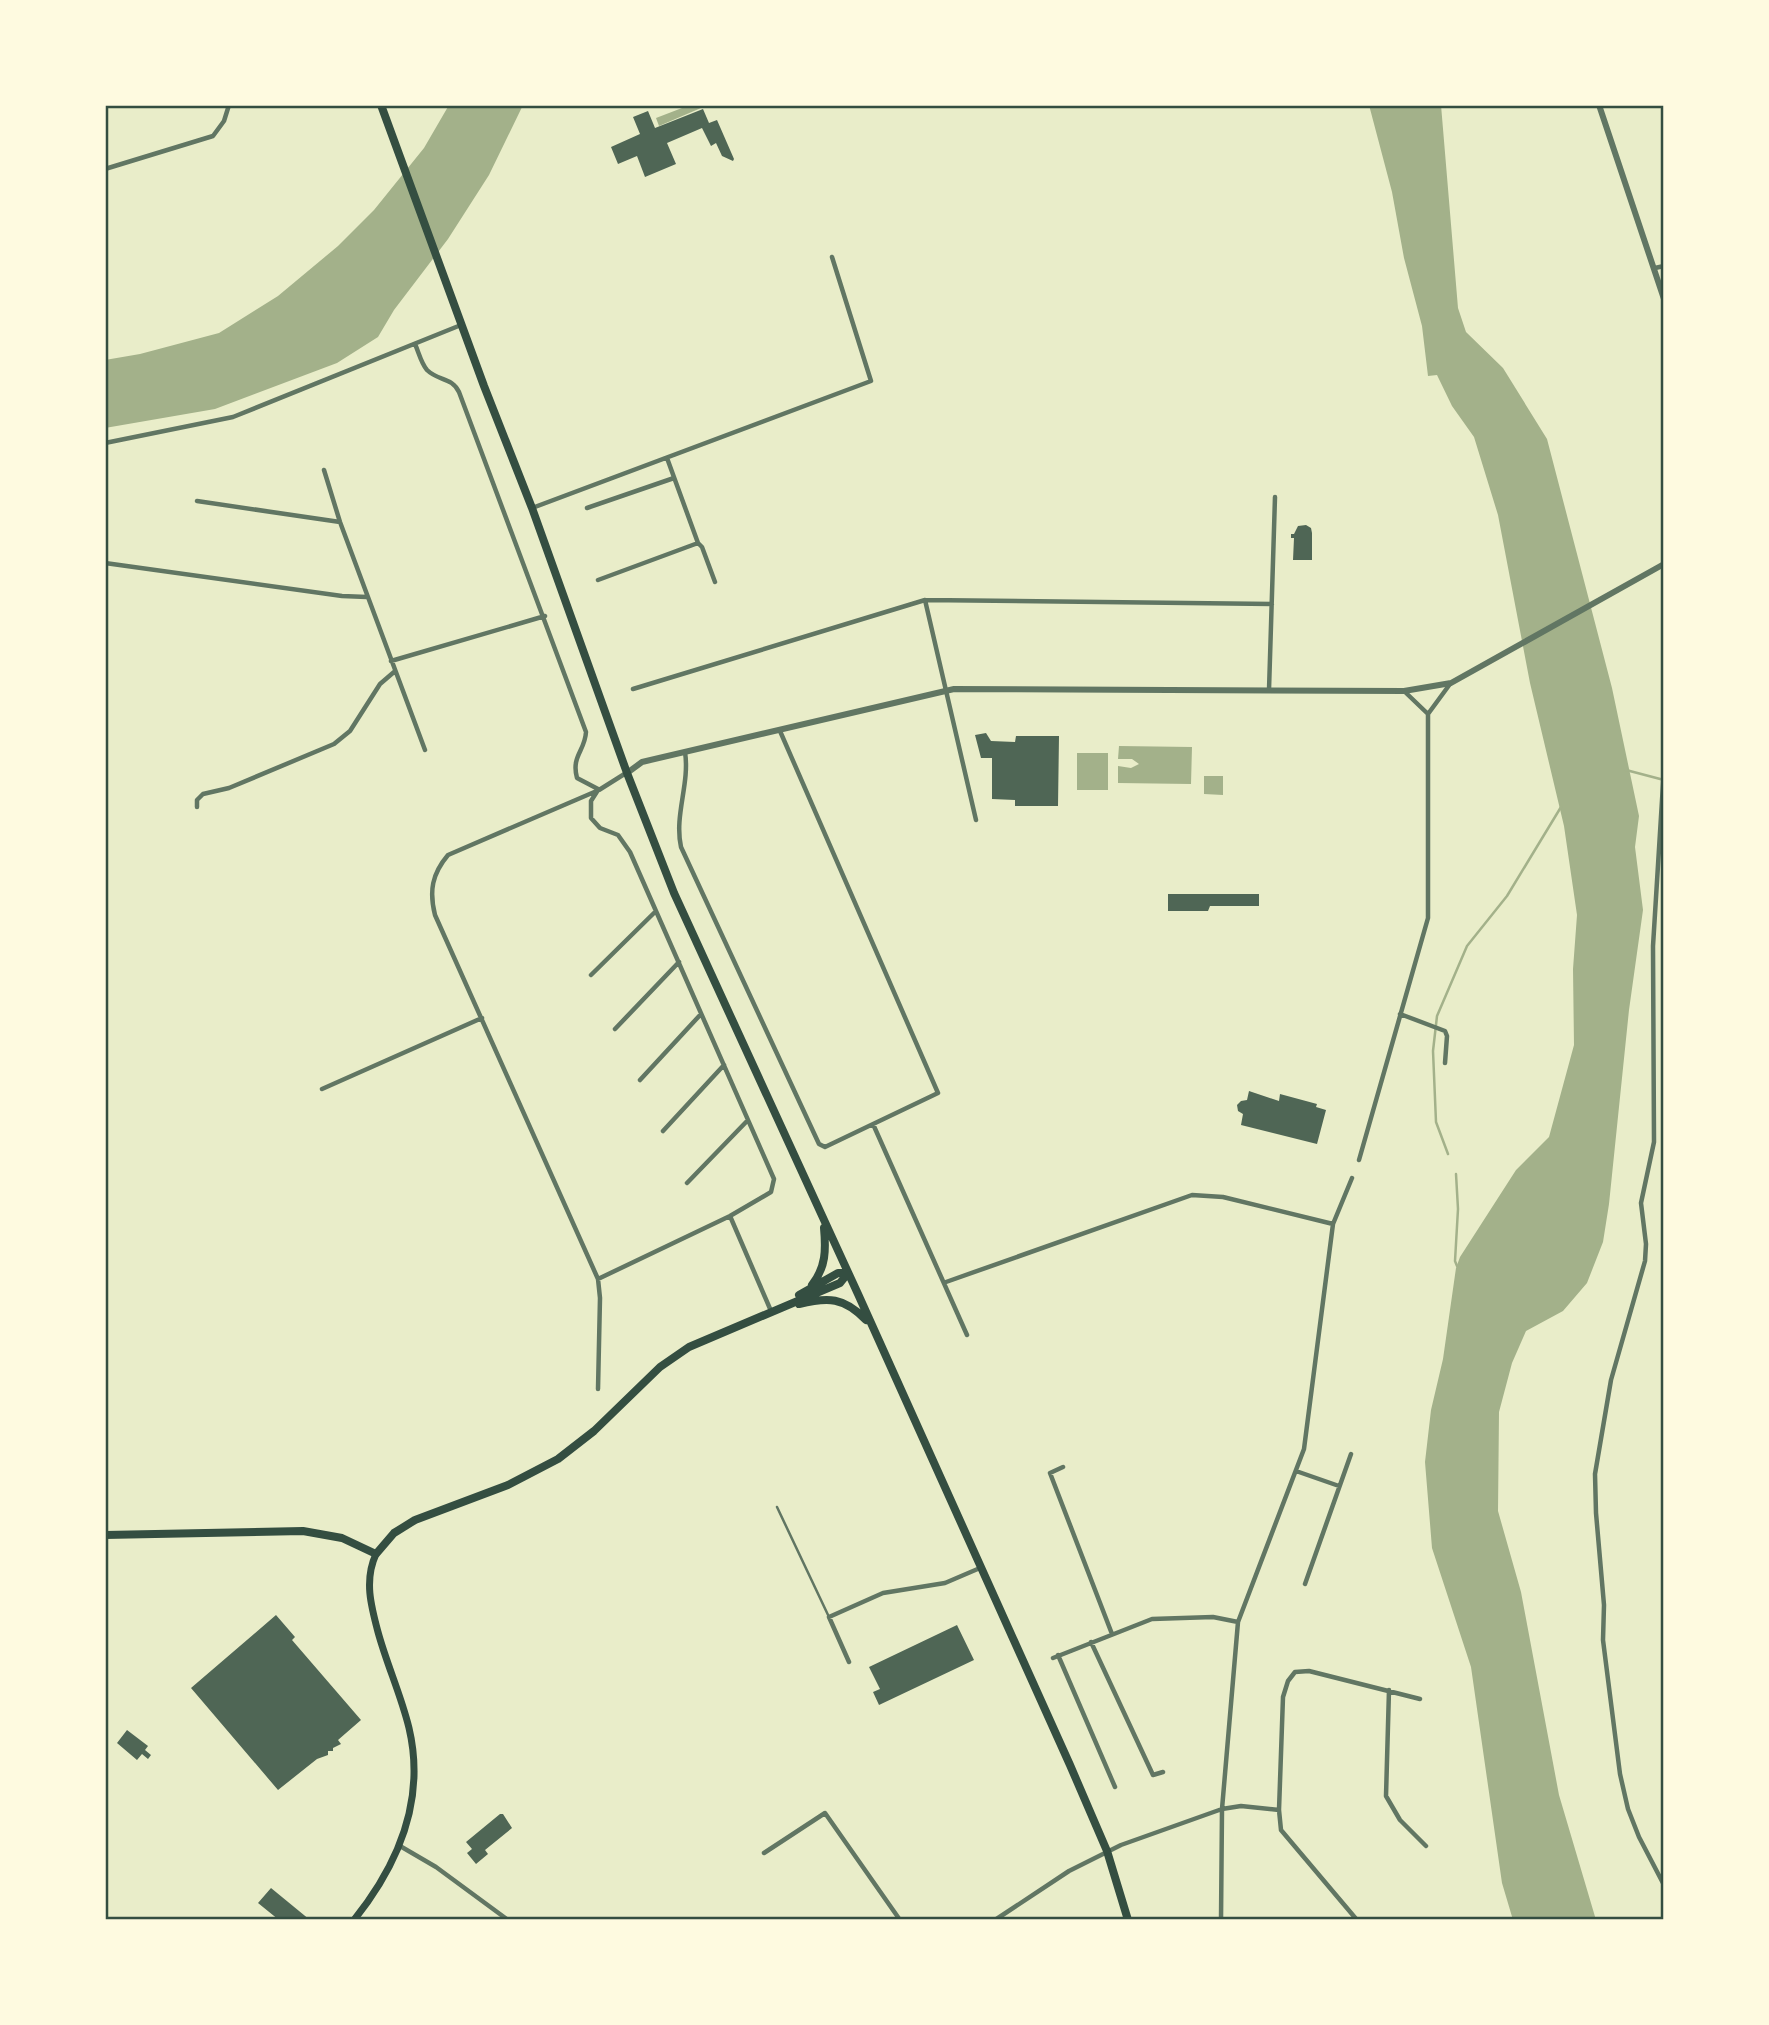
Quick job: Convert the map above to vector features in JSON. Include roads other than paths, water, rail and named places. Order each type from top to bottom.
[{"type":"main road","points":[[381,105],[532,508],[627,773],[674,893],[874,1329],[1107,1851],[1128,1920]]},
{"type":"main road","points":[[806,1291],[818,1277],[825,1259],[823,1221]]},
{"type":"main road","points":[[775,1309],[838,1273],[848,1273]]},
{"type":"main road","points":[[354,1920],[379,1886],[400,1846],[413,1794],[415,1759],[404,1708],[384,1655],[371,1604],[369,1578],[376,1554],[394,1533],[415,1520],[508,1485],[558,1459],[594,1431],[678,1353],[706,1338],[840,1283],[848,1273]]},
{"type":"main road","points":[[775,1309],[823,1298],[835,1300],[859,1312],[874,1329]]},
{"type":"main road","points":[[105,1535],[303,1531],[342,1538],[376,1554]]},
{"type":"street","points":[[105,169],[213,136],[224,121],[229,105]]},
{"type":"street","points":[[1599,105],[1664,299]]},
{"type":"street","points":[[532,508],[871,381],[832,257]]},
{"type":"street","points":[[1655,268],[1664,266]]},
{"type":"street","points":[[105,443],[233,417],[462,324]]},
{"type":"street","points":[[415,344],[429,373],[455,384],[459,392],[545,616],[586,732],[575,763],[578,778],[598,790]]},
{"type":"street","points":[[667,458],[715,582]]},
{"type":"street","points":[[324,470],[394,672],[425,750]]},
{"type":"street","points":[[587,508],[674,478]]},
{"type":"street","points":[[1269,691],[1275,497]]},
{"type":"street","points":[[197,501],[340,522]]},
{"type":"street","points":[[598,580],[698,543]]},
{"type":"street","points":[[105,563],[342,596],[367,597]]},
{"type":"street","points":[[598,1389],[598,1279],[435,915],[431,896],[437,868],[448,855],[598,790],[642,762],[944,690],[1404,691],[1451,683],[1664,564]]},
{"type":"street","points":[[633,689],[925,600],[1272,604]]},
{"type":"street","points":[[925,600],[976,820]]},
{"type":"street","points":[[391,661],[545,616]]},
{"type":"street","points":[[197,807],[197,800],[203,794],[229,788],[334,744],[349,731],[380,684],[394,672]]},
{"type":"street","points":[[1359,1160],[1428,918],[1428,714],[1451,683]]},
{"type":"street","points":[[1404,691],[1428,714]]},
{"type":"street","points":[[685,752],[687,772],[679,826],[681,846],[819,1144],[825,1147],[938,1093],[780,731]]},
{"type":"street","points":[[1664,768],[1653,946],[1654,1142],[1641,1203],[1646,1244],[1645,1261],[1611,1380],[1595,1474],[1604,1640],[1620,1774],[1628,1809],[1639,1837],[1664,1885]]},
{"type":"street","points":[[598,790],[591,801],[591,818],[600,828],[614,833],[624,841],[774,1179],[771,1192],[730,1216],[598,1279]]},
{"type":"street","points":[[591,975],[656,911]]},
{"type":"street","points":[[615,1029],[679,962]]},
{"type":"street","points":[[640,1080],[701,1014]]},
{"type":"street","points":[[1400,1014],[1440,1030],[1447,1036],[1445,1063]]},
{"type":"street","points":[[322,1088],[482,1018]]},
{"type":"street","points":[[663,1131],[724,1065]]},
{"type":"street","points":[[687,1183],[748,1119]]},
{"type":"street","points":[[873,1124],[946,1282],[967,1335]]},
{"type":"street","points":[[1222,1919],[1222,1808],[1238,1622],[1304,1449],[1333,1224],[1352,1178]]},
{"type":"street","points":[[946,1282],[1192,1195],[1223,1197],[1333,1224]]},
{"type":"street","points":[[730,1216],[775,1309]]},
{"type":"street","points":[[1305,1584],[1350,1454]]},
{"type":"street","points":[[1062,1467],[1050,1474],[1112,1634]]},
{"type":"street","points":[[1296,1471],[1339,1486]]},
{"type":"street","points":[[849,1662],[829,1617],[883,1593],[945,1583],[981,1567]]},
{"type":"street","points":[[1115,1787],[1055,1656],[1152,1619],[1213,1617],[1238,1622]]},
{"type":"street","points":[[1091,1642],[1153,1775],[1163,1772]]},
{"type":"street","points":[[1357,1920],[1281,1830],[1279,1810],[1283,1697],[1288,1681],[1296,1672],[1309,1671],[1420,1699]]},
{"type":"street","points":[[1389,1690],[1386,1796],[1400,1820],[1426,1846]]},
{"type":"street","points":[[995,1920],[1069,1871],[1107,1851],[1222,1808],[1241,1806],[1279,1810]]},
{"type":"street","points":[[764,1853],[825,1813],[900,1920]]},
{"type":"street","points":[[400,1846],[436,1867],[508,1920]]},
{"type":"lane","points":[[778,1507],[829,1617]]},
{"type":"waterway","points":[[1626,770],[1664,780]]},
{"type":"waterway","points":[[1448,1154],[1436,1122],[1433,1051],[1437,1016],[1467,946],[1507,896],[1561,807]]},
{"type":"waterway","points":[[1456,1174],[1457,1266]]}]
